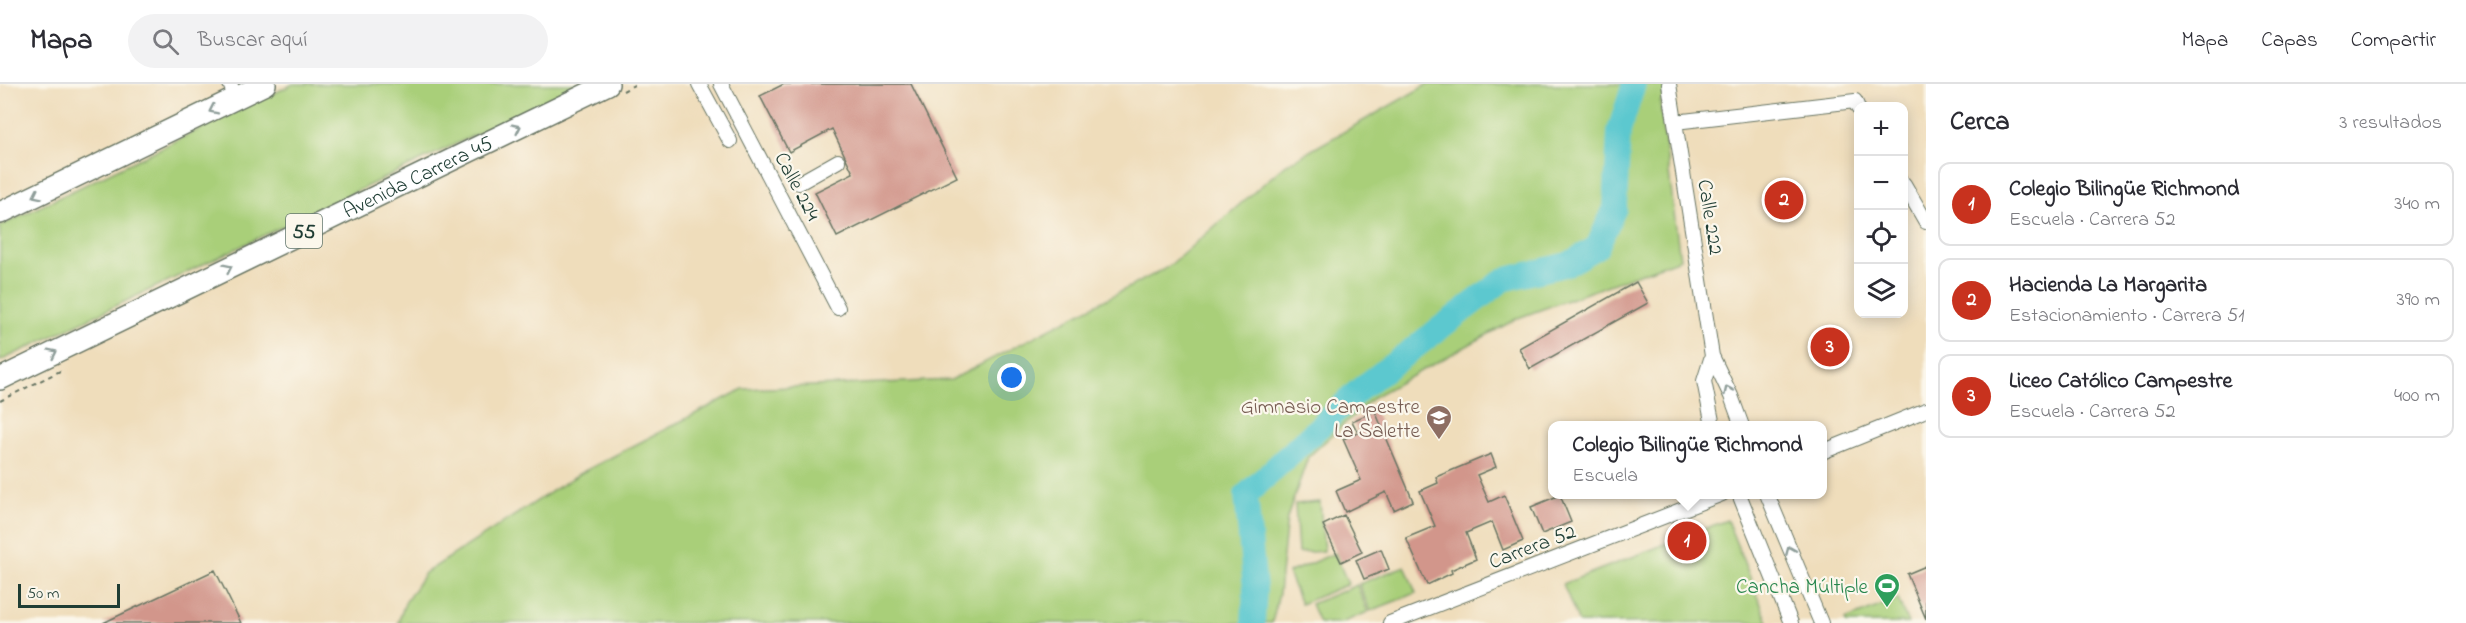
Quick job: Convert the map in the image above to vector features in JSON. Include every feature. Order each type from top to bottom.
[{"type":"highway","points":[[0,213],[233,91],[265,84]]},
{"type":"highway","name":"Avenida Carrera 45","points":[[0,379],[608,84]]},
{"type":"street","points":[[699,84],[730,141]]},
{"type":"street","name":"Calle 224","points":[[721,84],[838,308]]},
{"type":"street","name":"Calle 222","points":[[1669,84],[1712,356],[1740,421]]},
{"type":"street","points":[[1675,122],[1854,105]]},
{"type":"street","points":[[800,183],[838,161]]},
{"type":"street","points":[[1908,191],[1926,222]]},
{"type":"street","name":"Calle 222","points":[[1712,356],[1704,381],[1712,421]]},
{"type":"street","points":[[1827,450],[1926,410]]},
{"type":"street","name":"Carrera 52","points":[[1390,623],[1712,499]]},
{"type":"street","points":[[1741,499],[1791,623]]},
{"type":"street","points":[[1769,499],[1821,623]]},
{"type":"green space","points":[[293,84],[582,84],[0,361],[0,226]]},
{"type":"green space","points":[[1428,84],[1670,84],[1660,103],[1680,259],[1518,318],[1375,396],[1308,457],[1287,518],[1279,593],[1272,623],[398,623],[405,603],[425,573],[579,474],[743,389],[951,380],[1168,267],[1285,165]]},
{"type":"green space","points":[[1320,502],[1324,551],[1298,553],[1295,504]]},
{"type":"green space","points":[[1727,520],[1768,622],[1579,623],[1563,584]]},
{"type":"green space","points":[[1335,553],[1348,584],[1301,604],[1288,573]]},
{"type":"green space","points":[[1405,566],[1416,593],[1370,611],[1359,584]]},
{"type":"green space","points":[[1357,585],[1368,612],[1341,623],[1319,623],[1311,604]]},
{"type":"green space","name":"Cancha Múltiple","points":[[1898,599],[1908,623],[1846,623],[1845,620]]},
{"type":"building","points":[[784,84],[911,84],[957,177],[837,237],[815,192],[853,173],[832,129],[789,152],[760,96]]},
{"type":"building","points":[[1636,282],[1648,303],[1530,369],[1519,348]]},
{"type":"building","points":[[1375,411],[1413,501],[1394,510],[1386,492],[1345,512],[1336,491],[1361,480],[1343,439],[1358,433],[1352,421]]},
{"type":"building","points":[[1491,454],[1496,467],[1477,475],[1489,502],[1504,495],[1523,541],[1503,550],[1492,522],[1466,533],[1476,559],[1451,570],[1452,573],[1427,585],[1406,538],[1435,526],[1420,491],[1438,483],[1436,477]]},
{"type":"building","points":[[1550,499],[1562,499],[1571,522],[1542,534],[1531,507]]},
{"type":"building","points":[[1344,515],[1362,552],[1341,562],[1323,525]]},
{"type":"building","points":[[1381,549],[1389,569],[1364,579],[1356,560]]},
{"type":"building","points":[[1926,566],[1926,619],[1907,574]]},
{"type":"building","points":[[215,570],[241,623],[103,623]]},
{"type":"waterway","points":[[1253,623],[1255,589],[1246,495],[1359,390],[1503,280],[1568,264],[1597,247],[1615,208],[1619,131],[1634,84]]},
{"type":"place","name":"Hacienda La Margarita","points":[[1784,200]]},
{"type":"place","name":"Liceo Católico Campestre","points":[[1830,347]]},
{"type":"place","name":"Gimnasio Campestre La Salette","points":[[1439,441]]},
{"type":"place","name":"Colegio Bilingüe Richmond","points":[[1687,541]]},
{"type":"place","name":"Cancha Múltiple","points":[[1887,609]]}]
